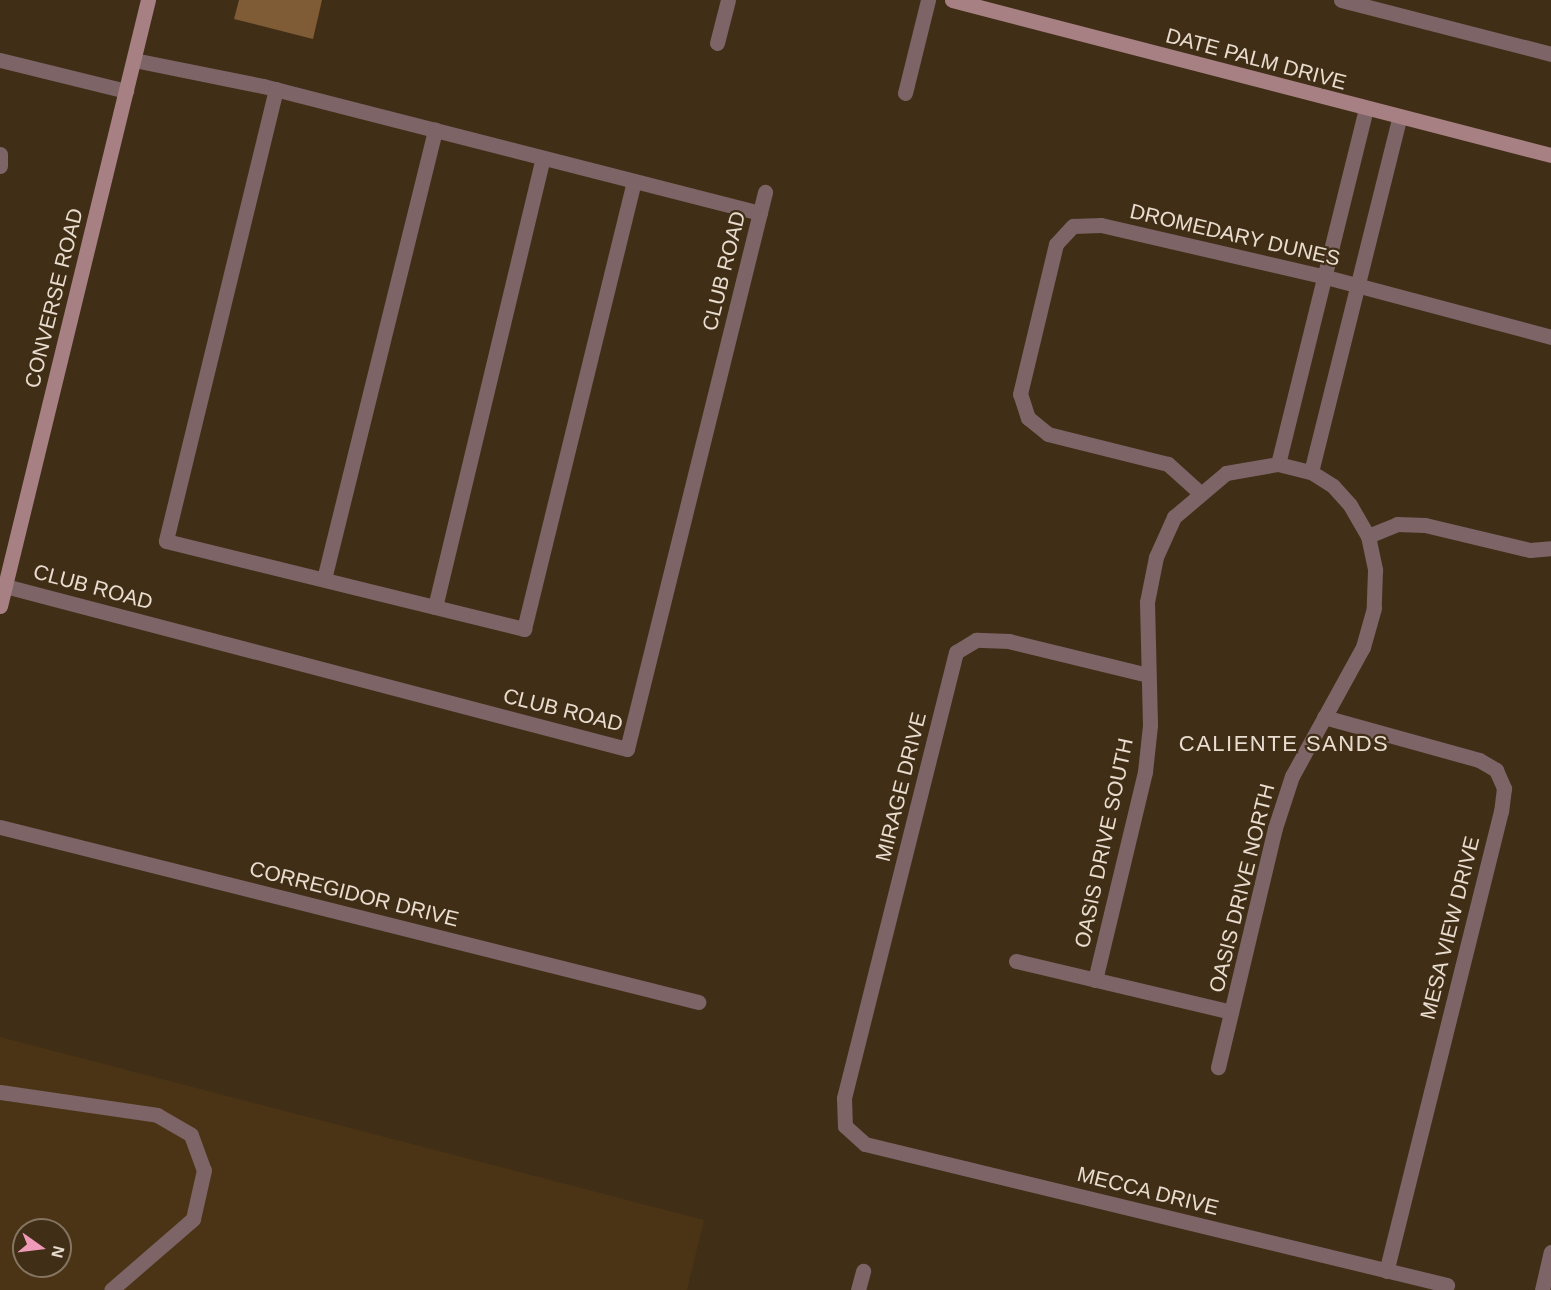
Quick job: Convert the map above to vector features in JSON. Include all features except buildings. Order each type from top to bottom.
[{"type":"street","name":"CONVERSE ROAD","points":[[0,606],[148,0]]},
{"type":"street","points":[[717,43],[728,0]]},
{"type":"street","points":[[905,93],[928,0]]},
{"type":"street","name":"DATE PALM DRIVE","points":[[952,0],[1400,118],[1551,155]]},
{"type":"street","points":[[1341,0],[1551,54]]},
{"type":"street","points":[[0,60],[126,91]]},
{"type":"street","points":[[134,60],[276,89],[760,213]]},
{"type":"street","points":[[276,89],[166,541],[524,629],[634,181]]},
{"type":"street","points":[[1278,464],[1366,109]]},
{"type":"street","points":[[1311,472],[1400,118]]},
{"type":"street","points":[[324,579],[435,130]]},
{"type":"street","points":[[0,154],[0,166]]},
{"type":"street","points":[[435,607],[543,158]]},
{"type":"street","name":"CLUB ROAD","points":[[5,586],[627,749],[765,192]]},
{"type":"street","name":"DROMEDARY DUNES","points":[[1199,492],[1168,464],[1048,434],[1028,418],[1020,394],[1056,244],[1073,226],[1101,225],[1326,277],[1551,337]]},
{"type":"street","name":"OASIS DRIVE SOUTH","points":[[1095,980],[1145,772],[1150,725],[1148,602],[1156,557],[1174,517],[1199,492],[1226,473],[1278,464]]},
{"type":"street","name":"OASIS DRIVE NORTH","points":[[1218,1067],[1275,828],[1292,777],[1364,647],[1374,608],[1375,570],[1368,536],[1344,499],[1311,472],[1278,464]]},
{"type":"street","points":[[1368,536],[1397,525],[1425,525],[1530,550],[1551,548]]},
{"type":"street","name":"MIRAGE DRIVE","points":[[845,1126],[844,1098],[956,652],[976,640],[1009,641],[1148,675]]},
{"type":"street","name":"MESA VIEW DRIVE","points":[[1324,717],[1479,760],[1496,770],[1503,788],[1501,810],[1386,1271]]},
{"type":"street","name":"CORREGIDOR DRIVE","points":[[0,827],[698,1002]]},
{"type":"street","points":[[1016,961],[1231,1012]]},
{"type":"street","points":[[0,1092],[70,1100],[157,1115],[191,1135],[204,1170],[193,1219],[111,1290]]},
{"type":"street","name":"MECCA DRIVE","points":[[845,1126],[865,1144],[1447,1286]]},
{"type":"street","points":[[1542,1290],[1551,1252]]},
{"type":"street","points":[[858,1290],[863,1271]]},
{"type":"shaded area","points":[[0,1037],[704,1220],[687,1290],[0,1290]]},
{"type":"district","name":"CALIENTE SANDS","points":[[1284,744]]}]
